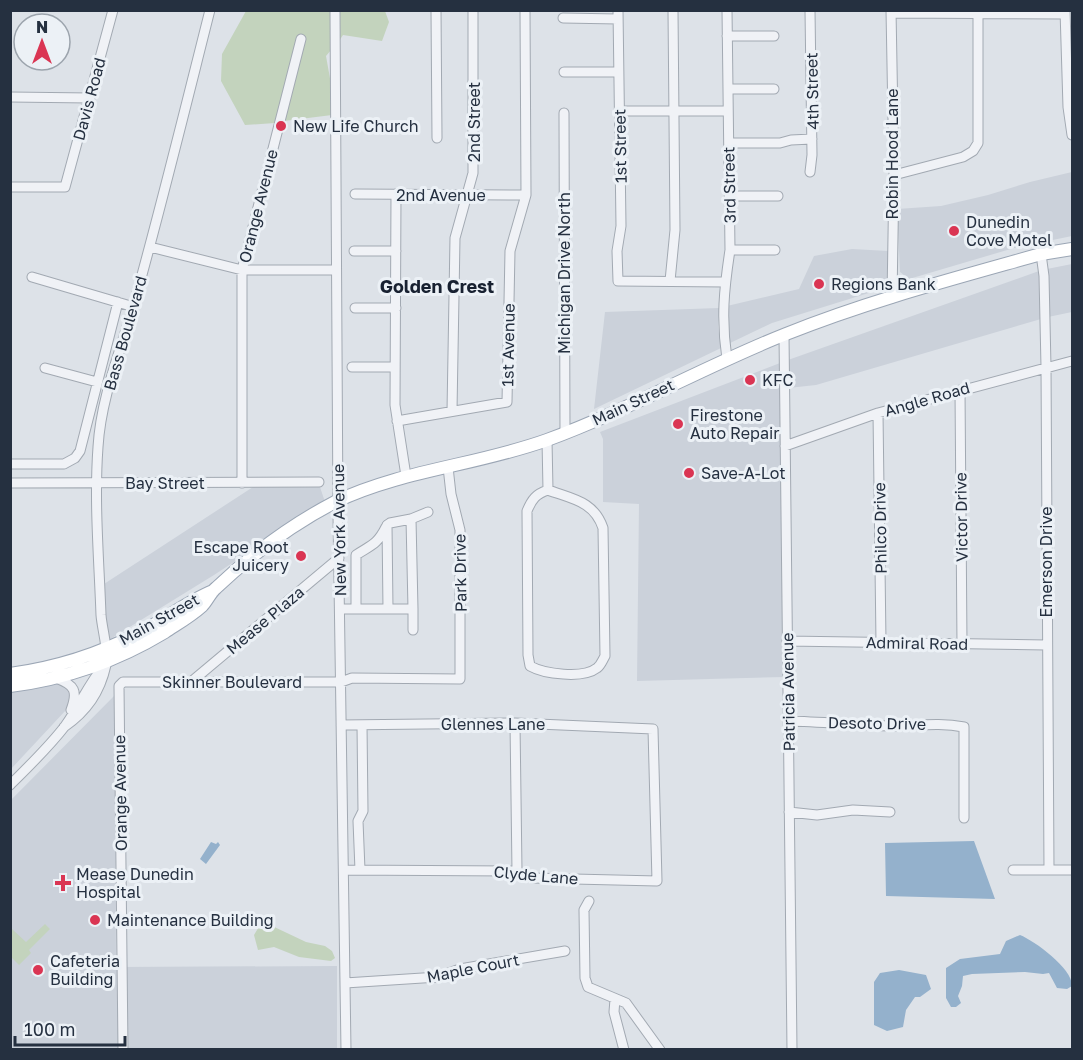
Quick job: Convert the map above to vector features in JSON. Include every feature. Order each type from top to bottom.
[{"type":"main road","name":"Main Street","points":[[107,662],[136,650],[186,618],[203,605],[213,591],[262,548],[291,527],[338,501],[406,477],[510,452],[547,440],[609,415],[784,334],[833,316],[1041,254],[1072,249]]},
{"type":"main road","name":"Main Street","points":[[105,648],[138,634],[198,597],[213,591]]},
{"type":"main road","points":[[10,674],[49,667],[105,648]]},
{"type":"main road","points":[[10,686],[56,678],[107,662]]},
{"type":"street","name":"Davis Road","points":[[10,187],[65,187],[113,10]]},
{"type":"street","name":"Bass Boulevard","points":[[107,662],[101,621],[97,483],[101,422],[109,386],[150,247],[210,10]]},
{"type":"street","name":"New York Avenue","points":[[335,10],[338,501],[346,1050]]},
{"type":"street","points":[[436,10],[437,138]]},
{"type":"street","name":"2nd Street","points":[[452,411],[455,238],[473,173],[473,10]]},
{"type":"street","points":[[525,10],[526,195]]},
{"type":"street","points":[[673,10],[675,230],[670,281],[725,282]]},
{"type":"street","name":"3rd Street","points":[[727,10],[730,250],[722,328],[727,359]]},
{"type":"street","name":"4th Street","points":[[810,10],[812,139],[810,172]]},
{"type":"street","points":[[891,12],[978,14],[1065,12],[1069,58],[1068,107],[1072,135]]},
{"type":"street","name":"Robin Hood Lane","points":[[891,12],[894,174],[892,298]]},
{"type":"street","points":[[894,174],[963,157],[973,151],[978,143],[978,14]]},
{"type":"street","points":[[563,18],[618,15]]},
{"type":"street","name":"1st Street","points":[[618,15],[621,226],[617,251],[618,281],[670,281]]},
{"type":"street","points":[[727,36],[774,36]]},
{"type":"street","name":"Orange Avenue","points":[[242,483],[242,270],[301,39]]},
{"type":"street","points":[[564,72],[618,72]]},
{"type":"street","points":[[728,89],[774,89]]},
{"type":"street","points":[[10,97],[90,98]]},
{"type":"street","points":[[619,111],[728,111]]},
{"type":"street","name":"Michigan Drive North","points":[[564,112],[565,433]]},
{"type":"street","points":[[729,143],[780,143],[812,139]]},
{"type":"street","name":"2nd Avenue","points":[[355,194],[526,195]]},
{"type":"street","points":[[396,195],[395,405],[406,477]]},
{"type":"street","name":"1st Avenue","points":[[397,421],[507,402],[510,251],[526,195]]},
{"type":"street","points":[[730,196],[778,196]]},
{"type":"street","points":[[150,247],[242,270],[336,270]]},
{"type":"street","points":[[730,250],[775,250]]},
{"type":"street","points":[[354,251],[396,251]]},
{"type":"street","name":"Emerson Drive","points":[[1041,254],[1044,276],[1046,367],[1048,870]]},
{"type":"street","points":[[32,277],[134,306]]},
{"type":"street","points":[[10,464],[64,464],[75,458],[80,451],[118,303]]},
{"type":"street","points":[[355,308],[396,308]]},
{"type":"street","name":"Patricia Avenue","points":[[784,334],[792,1050]]},
{"type":"street","name":"Angle Road","points":[[785,446],[878,413],[1072,361]]},
{"type":"street","points":[[352,367],[395,367]]},
{"type":"street","points":[[45,368],[97,382]]},
{"type":"street","name":"Victor Drive","points":[[960,390],[962,644]]},
{"type":"street","name":"Philco Drive","points":[[878,413],[881,642]]},
{"type":"street","points":[[547,440],[548,490]]},
{"type":"street","name":"Park Drive","points":[[448,468],[451,494],[460,530],[459,679]]},
{"type":"street","name":"Bay Street","points":[[10,483],[319,482]]},
{"type":"street","points":[[548,490],[591,507],[599,516],[603,528],[604,656],[601,664],[595,670],[585,673],[555,673],[537,670],[530,666],[527,511],[532,499],[548,490]]},
{"type":"street","points":[[356,609],[356,555],[379,540],[387,525],[428,512]]},
{"type":"street","points":[[411,519],[413,630]]},
{"type":"street","points":[[387,525],[388,609]]},
{"type":"street","name":"Mease Plaza","points":[[191,682],[339,558]]},
{"type":"street","points":[[340,609],[413,609]]},
{"type":"street","name":"Admiral Road","points":[[787,641],[1046,645]]},
{"type":"street","name":"Main Street","points":[[10,785],[64,727],[84,698],[92,680],[107,662]]},
{"type":"street","points":[[56,678],[71,685],[74,691],[75,698],[64,727]]},
{"type":"street","name":"Skinner Boulevard","points":[[123,682],[341,682],[352,678],[459,679]]},
{"type":"street","name":"Orange Avenue","points":[[123,682],[119,686],[123,1050]]},
{"type":"street","name":"Desoto Drive","points":[[789,722],[851,723],[870,726],[947,724],[964,727],[964,818]]},
{"type":"street","points":[[515,723],[517,871]]},
{"type":"street","name":"Glennes Lane","points":[[341,725],[515,723],[653,729],[657,881]]},
{"type":"street","points":[[360,870],[358,821],[363,811],[362,725]]},
{"type":"street","points":[[789,812],[817,815],[853,810],[890,812]]},
{"type":"street","name":"Clyde Lane","points":[[344,870],[517,871],[532,878],[657,881]]},
{"type":"street","points":[[1013,870],[1072,870]]},
{"type":"street","points":[[589,901],[584,910],[585,978],[588,987],[626,1003],[660,1050]]},
{"type":"street","name":"Maple Court","points":[[345,983],[438,977],[460,969],[565,951]]},
{"type":"street","points":[[615,999],[614,1012],[624,1050]]},
{"type":"shaded area","points":[[1072,172],[1072,236],[1014,248],[909,279],[900,272],[897,209],[941,206]]},
{"type":"shaded area","points":[[852,249],[888,251],[888,287],[772,323],[728,344],[727,306],[799,289],[814,256]]},
{"type":"shaded area","points":[[1072,264],[1072,312],[1048,317],[1047,269]]},
{"type":"shaded area","points":[[1039,271],[1041,319],[816,385],[788,388],[788,360]]},
{"type":"shaded area","points":[[719,308],[718,327],[721,348],[594,409],[605,312]]},
{"type":"shaded area","points":[[780,363],[784,677],[637,681],[639,504],[603,502],[603,439],[600,432]]},
{"type":"shaded area","points":[[253,487],[320,487],[325,502],[214,575],[107,641],[104,584]]},
{"type":"shaded area","points":[[57,683],[71,692],[66,710],[11,769],[10,692]]},
{"type":"shaded area","name":"Mease Dunedin Hospital","points":[[115,695],[116,967],[337,966],[337,1049],[11,1049],[10,801]]},
{"type":"green space","points":[[246,11],[331,11],[331,50],[326,56],[331,84],[332,115],[284,121],[305,37],[299,34],[275,123],[245,125],[221,81],[222,54]]},
{"type":"green space","points":[[339,11],[385,11],[389,22],[382,41],[343,35],[339,41]]},
{"type":"green space","points":[[45,924],[50,929],[29,950],[31,953],[19,965],[11,957],[11,930],[26,942]]},
{"type":"green space","points":[[268,924],[306,942],[325,946],[332,951],[335,958],[331,961],[299,957],[274,947],[258,950],[254,935],[260,925]]},
{"type":"water","points":[[974,841],[995,899],[886,896],[885,843]]},
{"type":"water","points":[[211,842],[216,844],[218,842],[220,845],[206,864],[200,859]]},
{"type":"water","points":[[1020,935],[1035,943],[1060,964],[1071,979],[1072,986],[1067,989],[1057,988],[1049,973],[972,974],[963,976],[958,996],[961,1003],[956,1007],[951,1007],[946,998],[946,968],[960,959],[1000,954],[1006,941]]},
{"type":"water","points":[[899,970],[926,975],[931,989],[920,997],[915,997],[906,1010],[903,1027],[887,1031],[874,1025],[874,982],[880,973]]},
{"type":"place","name":"New Life Church","points":[[281,126]]},
{"type":"place","name":"Dunedin Cove Motel","points":[[954,231]]},
{"type":"place","name":"Regions Bank","points":[[819,284]]},
{"type":"place","name":"KFC","points":[[750,380]]},
{"type":"place","name":"Firestone Auto Repair","points":[[678,424]]},
{"type":"place","name":"Save-A-Lot","points":[[689,473]]},
{"type":"place","name":"Escape Root Juicery","points":[[301,556]]},
{"type":"place","name":"Mease Dunedin Hospital","points":[[63,883]]},
{"type":"place","name":"Maintenance Building","points":[[95,920]]},
{"type":"place","name":"Cafeteria Building","points":[[38,970]]},
{"type":"district","name":"Golden Crest","points":[[437,286]]}]
